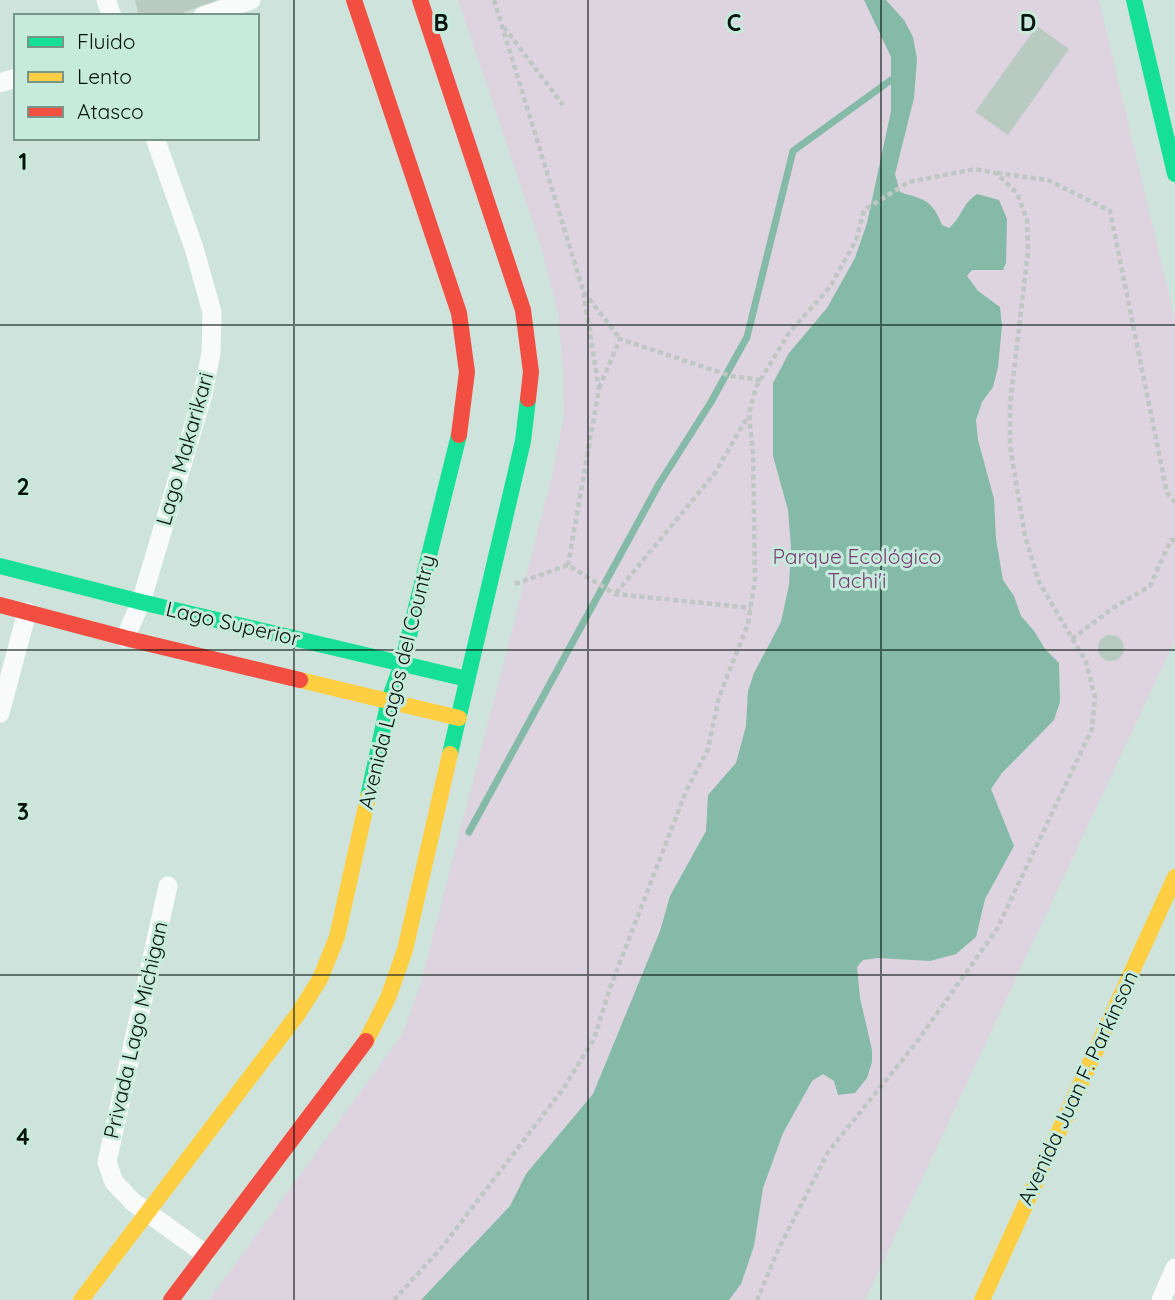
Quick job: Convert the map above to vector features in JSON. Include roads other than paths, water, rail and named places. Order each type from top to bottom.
[{"type":"street","points":[[209,14],[251,0]]},
{"type":"street","name":"Avenida Lagos del Country","points":[[81,1300],[298,1014],[320,979],[337,937],[389,700],[402,664],[459,433],[467,372],[459,313],[354,0]]},
{"type":"street","points":[[171,1300],[363,1047],[388,998],[405,950],[523,440],[531,373],[523,310],[420,0]]},
{"type":"street","points":[[1134,0],[1175,174]]},
{"type":"street","name":"Lago Makarikari","points":[[125,638],[141,602],[203,394],[211,353],[212,312],[194,248],[156,140]]},
{"type":"street","name":"Lago Superior","points":[[0,566],[467,679]]},
{"type":"street","name":"Lago Superior","points":[[0,605],[125,638],[459,718]]},
{"type":"street","points":[[0,713],[27,612]]},
{"type":"street","name":"Avenida Juan F. Parkinson","points":[[982,1300],[1175,877]]},
{"type":"street","name":"Privada Lago Michigan","points":[[168,886],[107,1162],[114,1182],[133,1202],[205,1254]]},
{"type":"street","points":[[1161,1300],[1175,1268]]},
{"type":"waterway","points":[[469,832],[659,484],[711,402],[747,337],[793,151],[891,80]]},
{"type":"park label","name":"Parque Ecológico Tachi'i","points":[[857,569]]}]
